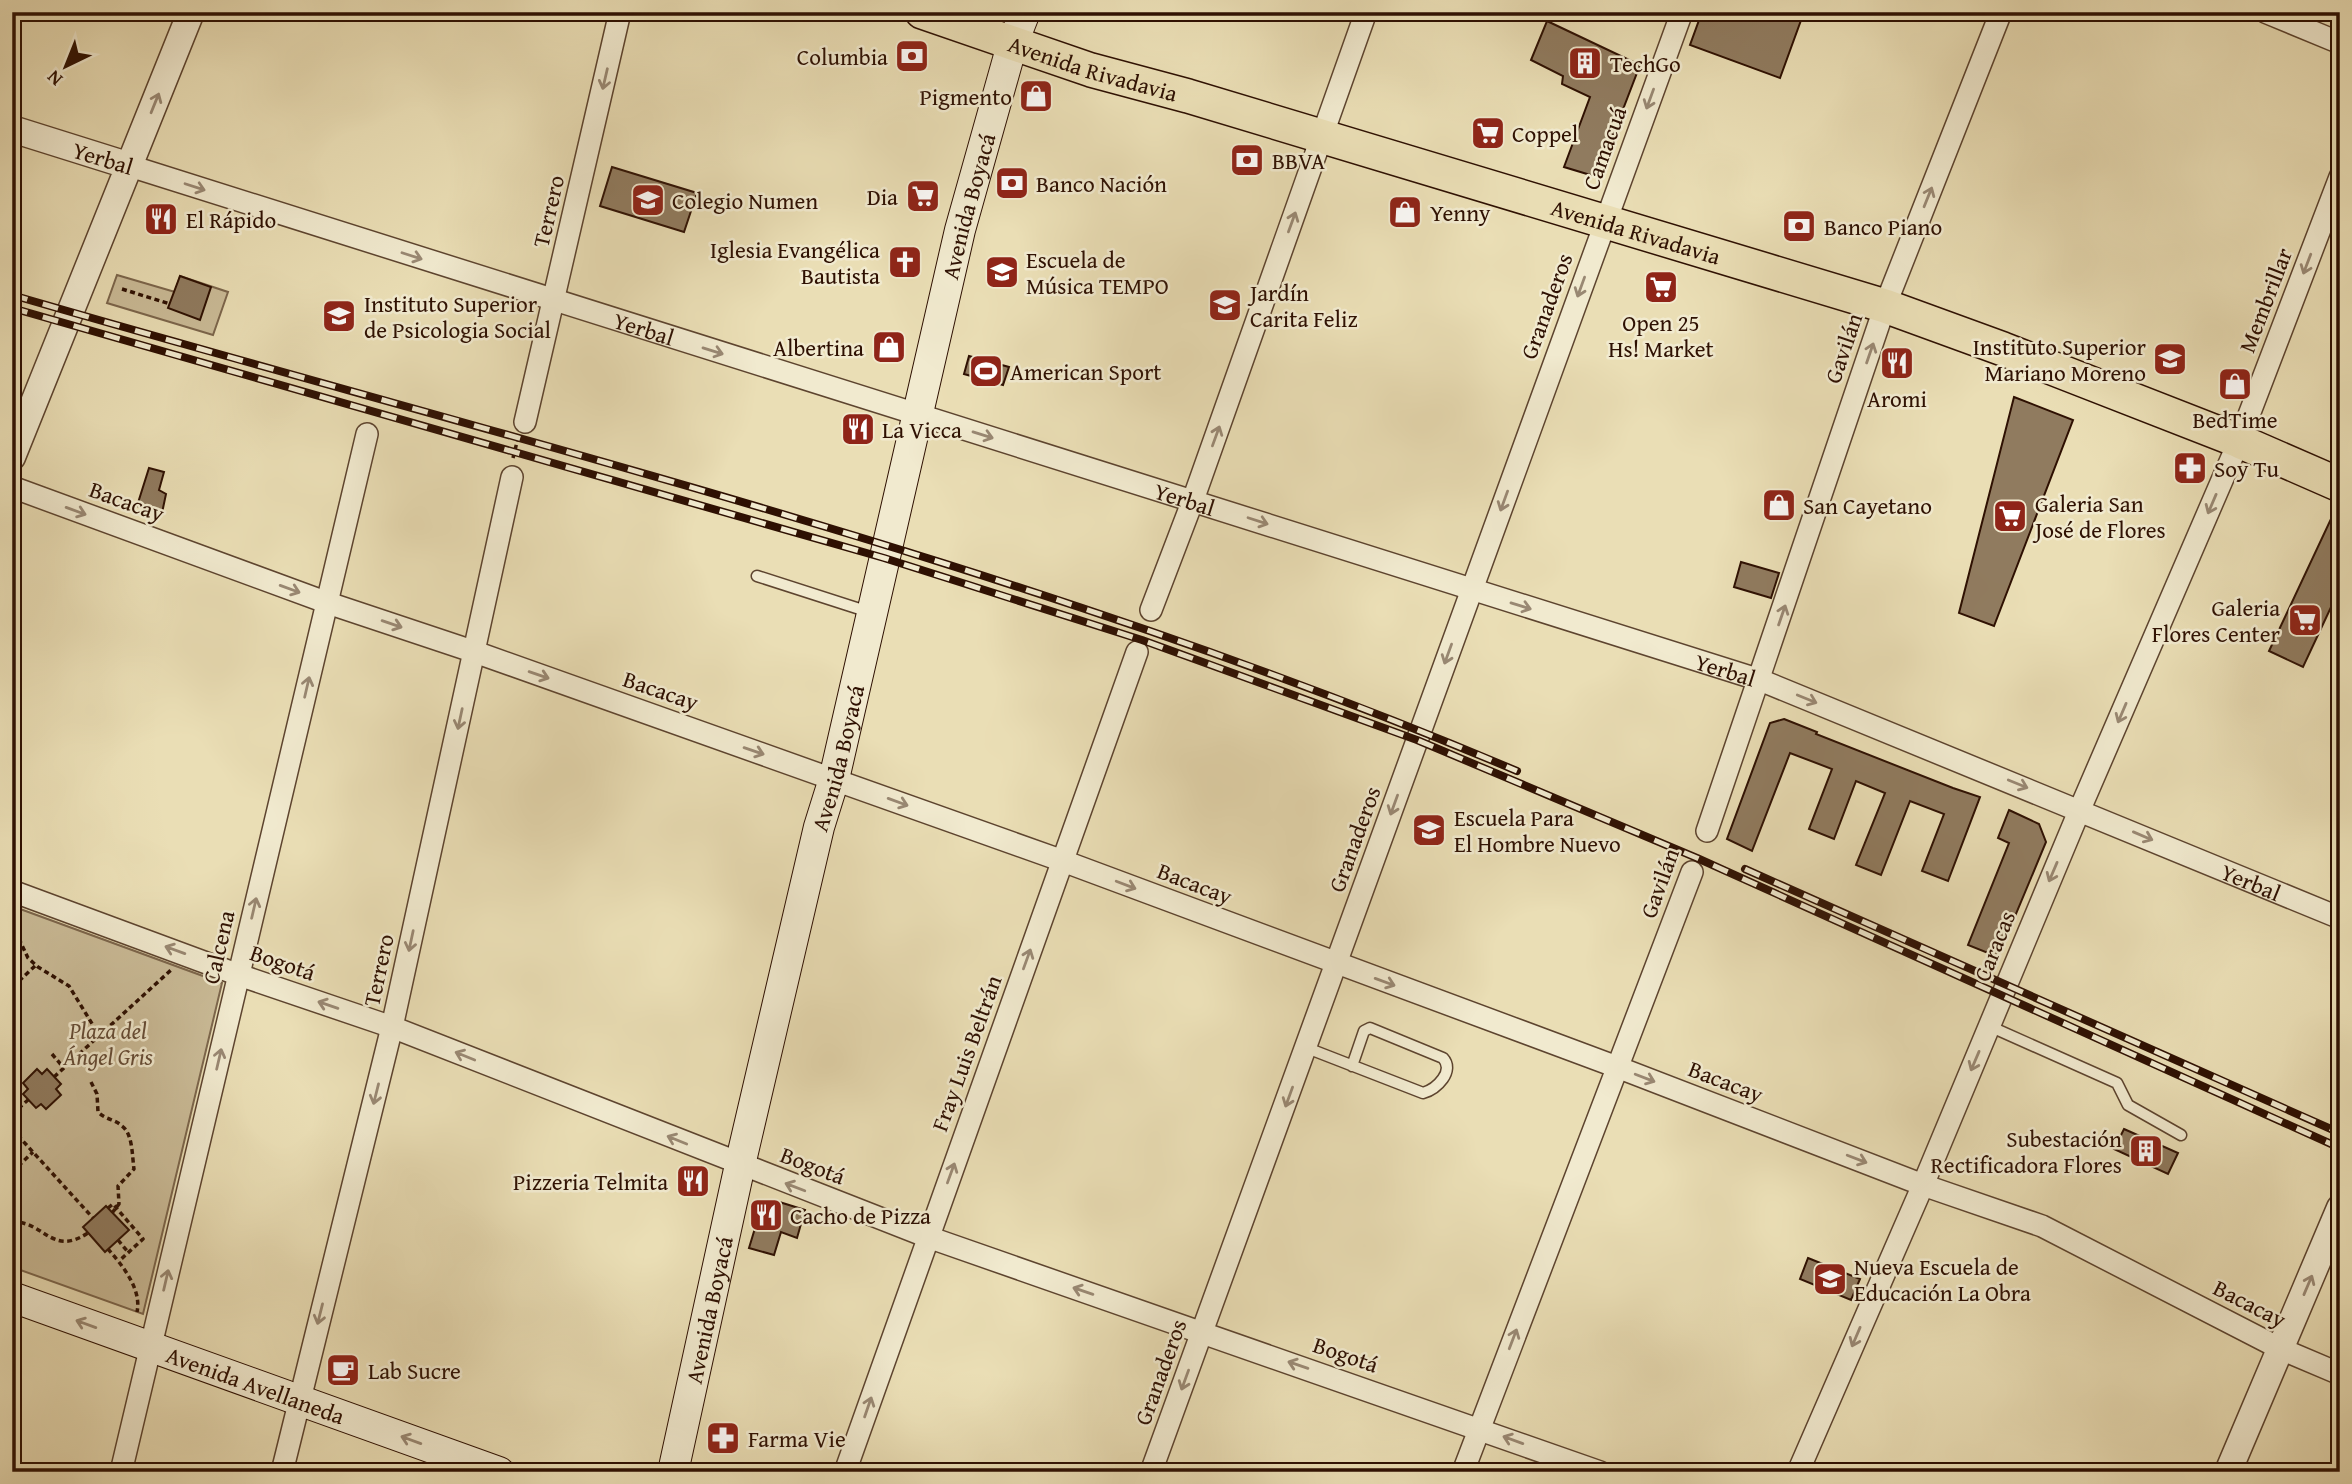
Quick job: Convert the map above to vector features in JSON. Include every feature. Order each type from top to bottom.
[{"type":"main road","name":"Avenida Rivadavia","points":[[922,12],[1012,45],[1885,306],[2239,441],[2340,485]]},
{"type":"main road","name":"Avenida Boyacá","points":[[673,1472],[740,1165],[820,827],[834,779],[960,230],[1012,45],[1025,12]]},
{"type":"main road","name":"Avenida Avellaneda","points":[[12,1297],[499,1472]]},
{"type":"street","points":[[12,457],[191,12]]},
{"type":"street","name":"Terrero","points":[[525,422],[620,12]]},
{"type":"street","points":[[1151,610],[1193,500],[1366,12]]},
{"type":"street","name":"Camacuá","points":[[1604,223],[1682,12]]},
{"type":"street","name":"Gavilán","points":[[1707,831],[1885,306],[2001,12]]},
{"type":"street","points":[[2265,12],[2340,43]]},
{"type":"street","name":"Yerbal","points":[[12,129],[1760,680],[2340,918]]},
{"type":"street","name":"Membrillar","points":[[2239,441],[2340,177]]},
{"type":"street","name":"Granaderos","points":[[1151,1472],[1338,964],[1604,223]]},
{"type":"street","name":"Calcena","points":[[121,1472],[140,1343],[239,975],[367,434]]},
{"type":"street","name":"Caracas","points":[[1798,1472],[2239,441]]},
{"type":"street","name":"Terrero","points":[[282,1472],[392,1027],[512,477]]},
{"type":"street","name":"Bacacay","points":[[12,488],[328,603],[475,652],[1063,861],[1617,1067],[1923,1185],[2042,1226],[2281,1349],[2340,1374]]},
{"type":"street","name":"Fray Luis Beltrán","points":[[845,1472],[1137,653]]},
{"type":"street","name":"Gavilán","points":[[1463,1472],[1692,872]]},
{"type":"street","name":"Bogotá","points":[[12,891],[239,975],[392,1027],[928,1237],[1600,1472]]},
{"type":"street","points":[[2228,1472],[2340,1208]]},
{"type":"lane","points":[[757,576],[872,613]]},
{"type":"lane","points":[[1989,1026],[2117,1083],[2128,1105],[2181,1135]]},
{"type":"lane","points":[[1307,1048],[1352,1066],[1423,1093],[1432,1091],[1441,1083],[1447,1067],[1443,1058],[1370,1028],[1364,1031],[1352,1066]]},
{"type":"path","points":[[122,289],[170,304]]},
{"type":"path","points":[[12,933],[20,941],[28,958],[69,986],[99,1035]]},
{"type":"path","points":[[19,981],[36,965]]},
{"type":"path","points":[[54,1077],[173,968]]},
{"type":"path","points":[[52,1054],[64,1068]]},
{"type":"path","points":[[90,1082],[97,1094],[98,1112],[105,1119],[121,1124],[128,1131],[134,1169],[118,1186],[119,1204],[114,1210]]},
{"type":"path","points":[[12,1114],[28,1100]]},
{"type":"path","points":[[12,1129],[93,1218]]},
{"type":"path","points":[[12,1172],[33,1152]]},
{"type":"path","points":[[108,1208],[113,1204],[114,1210],[143,1239],[119,1261]]},
{"type":"path","points":[[12,1223],[33,1226],[47,1238],[64,1241],[75,1241],[88,1233]]},
{"type":"path","points":[[118,1240],[129,1252]]},
{"type":"path","points":[[108,1249],[126,1269],[138,1304],[140,1343]]},
{"type":"green space","points":[[117,275],[175,292],[180,276],[228,292],[213,335],[107,303]]},
{"type":"green space","name":"Plaza del Ángel Gris","points":[[12,906],[222,983],[143,1314],[12,1267]]},
{"type":"building","points":[[1702,12],[1804,12],[1780,78],[1690,45]]},
{"type":"building","name":"TechGo","points":[[1547,21],[1640,65],[1597,177],[1564,167],[1590,97],[1562,84],[1563,76],[1531,60]]},
{"type":"building","name":"Colegio Numen","points":[[612,167],[697,193],[684,232],[600,206]]},
{"type":"building","points":[[180,276],[211,287],[200,320],[168,308]]},
{"type":"building","name":"American Sport","points":[[969,356],[1009,367],[1003,385],[964,374]]},
{"type":"building","name":"Galeria San José de Flores","points":[[2014,397],[2073,420],[1994,626],[1959,613]]},
{"type":"building","points":[[149,468],[164,472],[159,490],[166,494],[162,513],[137,506]]},
{"type":"building","name":"Galeria Flores Center","points":[[2338,504],[2340,588],[2303,667],[2269,651]]},
{"type":"building","points":[[1741,562],[1779,573],[1771,598],[1734,587]]},
{"type":"building","points":[[1784,719],[1817,732],[1816,734],[1980,797],[1948,881],[1922,871],[1944,814],[1910,801],[1881,875],[1856,865],[1885,793],[1856,781],[1834,839],[1809,829],[1832,769],[1790,753],[1752,851],[1727,839],[1770,723]]},
{"type":"building","points":[[2009,810],[2039,824],[2046,842],[1998,957],[1968,945],[2009,843],[1998,838]]},
{"type":"building","points":[[37,1069],[42,1074],[47,1069],[61,1084],[56,1089],[61,1095],[46,1109],[41,1104],[36,1108],[23,1094],[28,1089],[23,1083]]},
{"type":"building","name":"Subestación Rectificadora Flores","points":[[2124,1129],[2178,1153],[2168,1174],[2114,1149]]},
{"type":"building","points":[[773,1200],[805,1210],[797,1238],[781,1232],[774,1255],[749,1248],[762,1205]]},
{"type":"building","points":[[106,1206],[129,1230],[105,1252],[83,1227]]},
{"type":"building","name":"Nueva Escuela de Educación La Obra","points":[[1808,1258],[1860,1279],[1851,1300],[1800,1279]]},
{"type":"railway","points":[[12,295],[582,456],[961,569],[1148,630],[1334,697],[1517,771]]},
{"type":"railway","points":[[12,308],[884,558],[1142,640],[1417,740],[1697,858],[2340,1148]]},
{"type":"railway","points":[[1745,869],[2340,1133]]},
{"type":"place","name":"Columbia","points":[[912,56]]},
{"type":"place","name":"TechGo","points":[[1585,63]]},
{"type":"place","name":"Pigmento","points":[[1036,96]]},
{"type":"place","name":"Coppel","points":[[1488,133]]},
{"type":"place","name":"BBVA","points":[[1247,160]]},
{"type":"place","name":"Banco Nación","points":[[1012,183]]},
{"type":"place","name":"Dia","points":[[923,196]]},
{"type":"place","name":"Colegio Numen","points":[[648,200]]},
{"type":"place","name":"Yenny","points":[[1405,212]]},
{"type":"place","name":"El Rápido","points":[[161,219]]},
{"type":"place","name":"Banco Piano","points":[[1799,226]]},
{"type":"place","name":"Iglesia Evangélica Bautista","points":[[905,262]]},
{"type":"place","name":"Escuela de Música TEMPO","points":[[1002,272]]},
{"type":"place","name":"Open 25 Hs! Market","points":[[1661,287]]},
{"type":"place","name":"Jardín Carita Feliz","points":[[1225,305]]},
{"type":"place","name":"Instituto Superior de Psicologia Social","points":[[339,316]]},
{"type":"place","name":"Albertina","points":[[889,347]]},
{"type":"place","name":"Instituto Superior Mariano Moreno","points":[[2170,359]]},
{"type":"place","name":"Aromi","points":[[1897,363]]},
{"type":"place","name":"American Sport","points":[[986,371]]},
{"type":"place","name":"BedTime","points":[[2235,384]]},
{"type":"place","name":"La Vicca","points":[[858,429]]},
{"type":"place","name":"Soy Tu","points":[[2190,468]]},
{"type":"place","name":"San Cayetano","points":[[1779,505]]},
{"type":"place","name":"Galeria San José de Flores","points":[[2010,516]]},
{"type":"place","name":"Galeria Flores Center","points":[[2305,620]]},
{"type":"place","name":"Escuela Para El Hombre Nuevo","points":[[1429,830]]},
{"type":"place","name":"Subestación Rectificadora Flores","points":[[2146,1151]]},
{"type":"place","name":"Pizzeria Telmita","points":[[693,1181]]},
{"type":"place","name":"Cacho de Pizza","points":[[766,1215]]},
{"type":"place","name":"Nueva Escuela de Educación La Obra","points":[[1830,1279]]},
{"type":"place","name":"Lab Sucre","points":[[343,1370]]},
{"type":"place","name":"Farma Vie","points":[[723,1438]]}]
